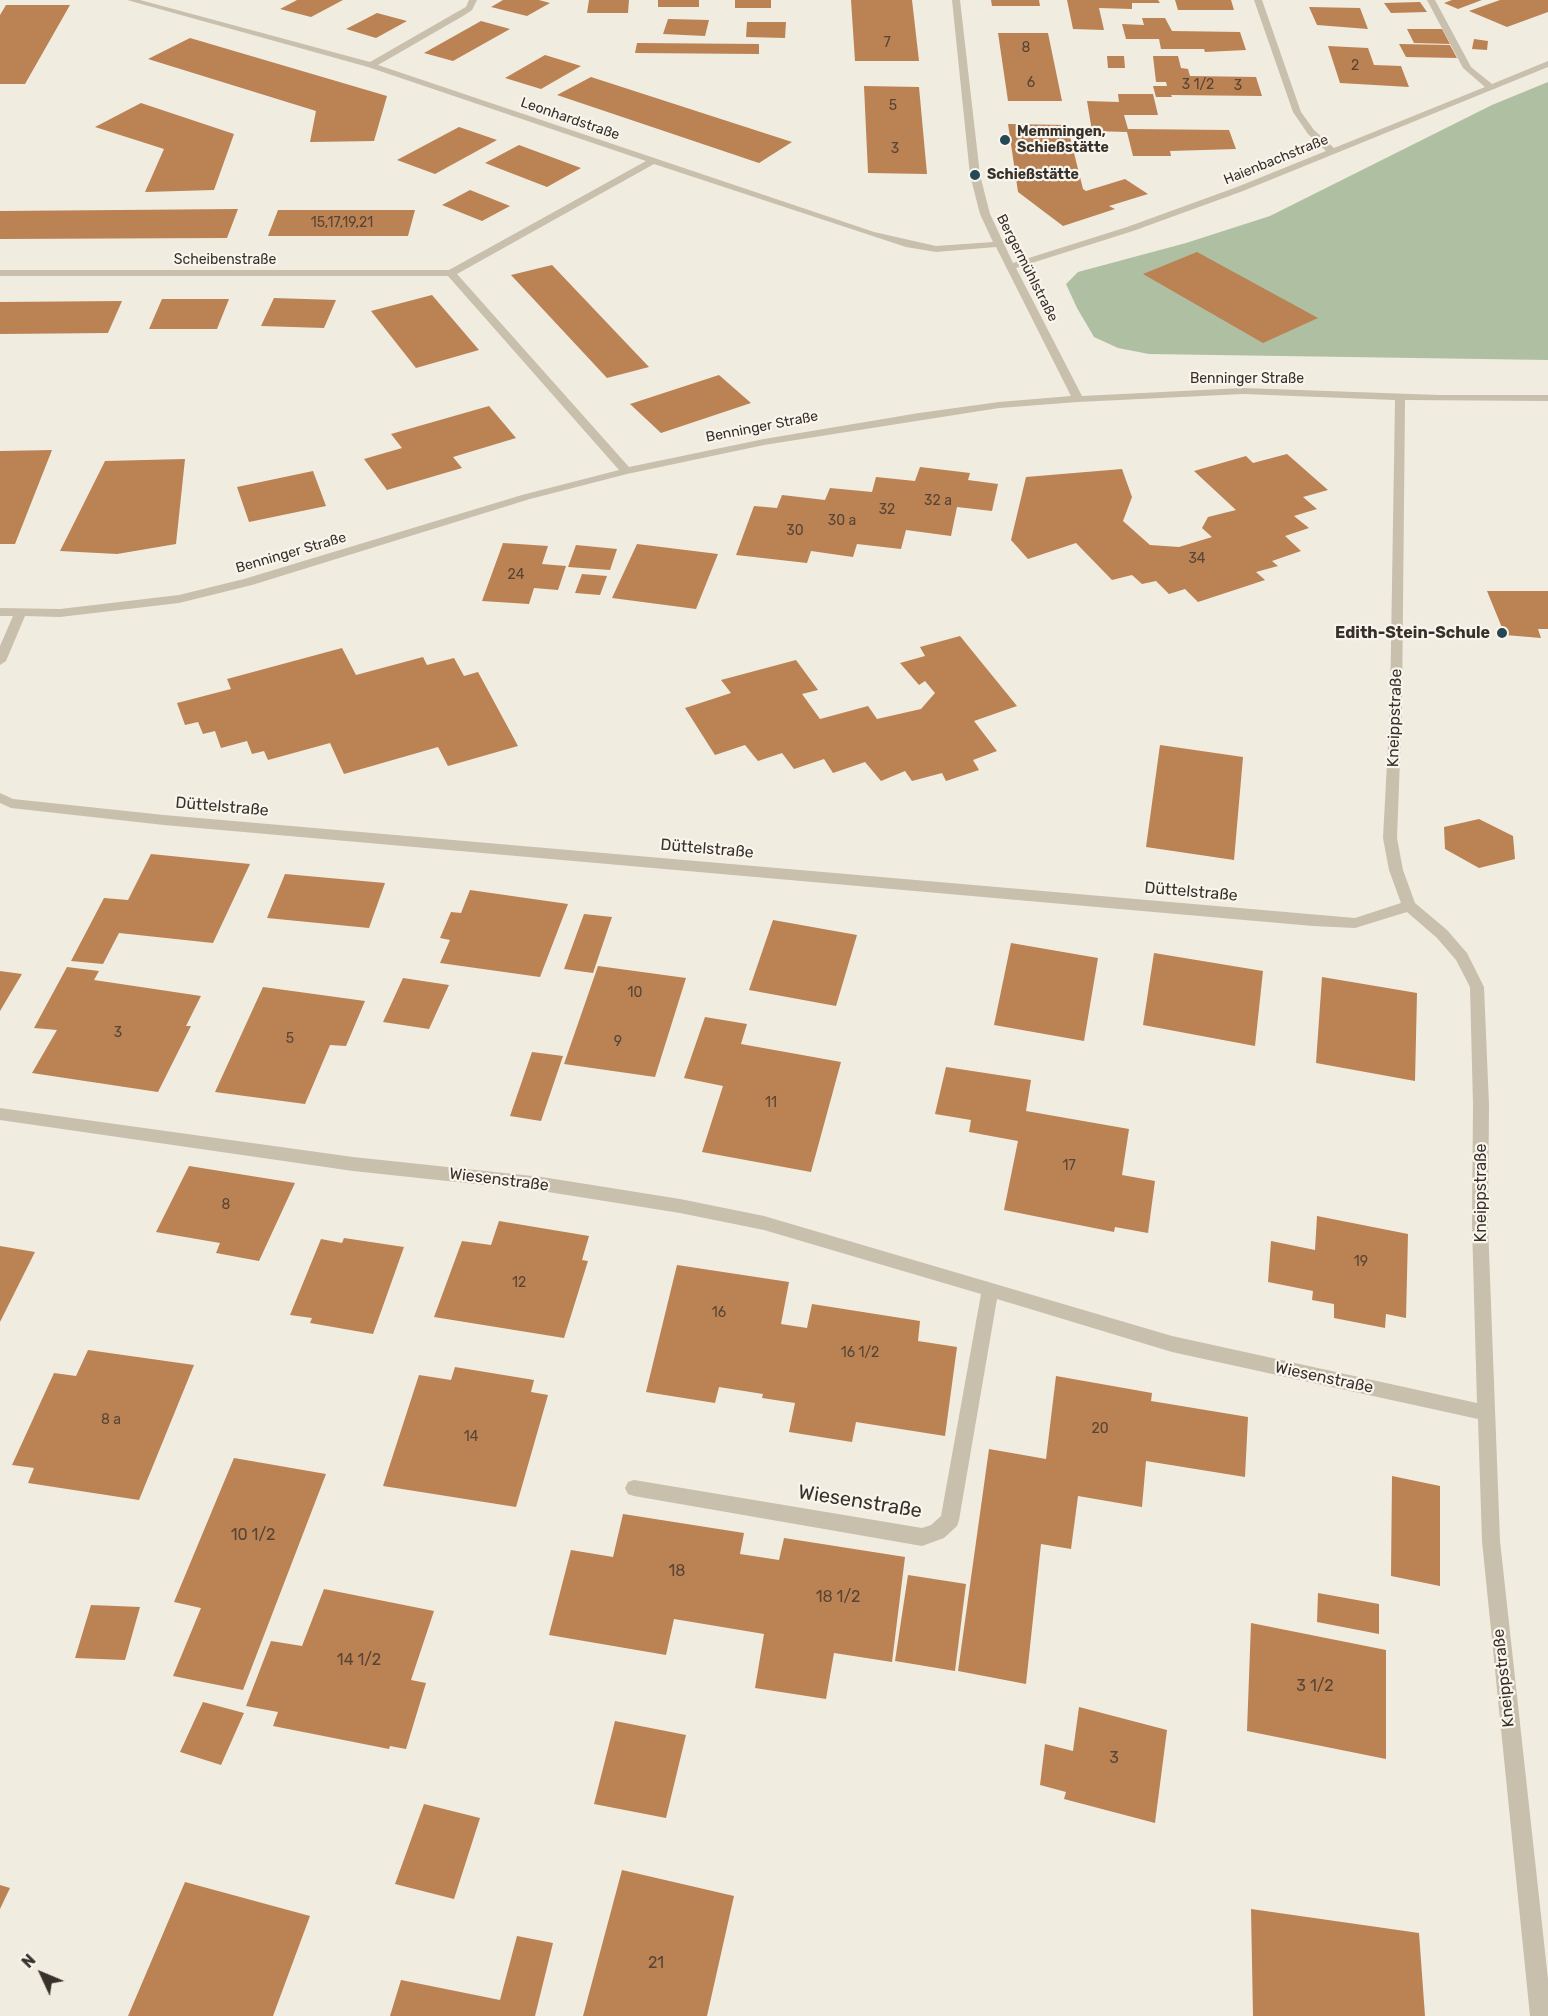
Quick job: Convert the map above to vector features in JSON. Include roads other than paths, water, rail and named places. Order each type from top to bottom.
[{"type":"street","name":"Leonhardstraße","points":[[131,0],[370,65],[906,244],[936,249],[1001,244]]},
{"type":"street","points":[[370,65],[460,14],[469,8],[474,0]]},
{"type":"street","name":"Bergermühlstraße","points":[[956,0],[975,175],[985,214],[1078,399]]},
{"type":"street","points":[[1258,0],[1298,112],[1311,132],[1333,152]]},
{"type":"street","points":[[1431,0],[1467,68],[1491,87]]},
{"type":"street","name":"Haienbachstraße","points":[[1010,267],[1141,225],[1240,189],[1548,64]]},
{"type":"street","name":"Scheibenstraße","points":[[0,273],[451,273],[652,161]]},
{"type":"street","points":[[451,273],[626,471]]},
{"type":"street","name":"Benninger Straße","points":[[0,612],[60,613],[179,599],[248,582],[526,497],[626,471],[843,427],[999,405],[1242,391],[1548,398]]},
{"type":"street","name":"Kneippstraße","points":[[1400,396],[1396,707],[1390,838],[1396,870],[1409,906],[1462,957],[1477,987],[1481,1105],[1480,1225],[1492,1553],[1540,2016]]},
{"type":"street","points":[[0,661],[20,614]]},
{"type":"street","name":"Düttelstraße","points":[[0,798],[11,802],[164,820],[1313,921],[1354,923],[1409,906]]},
{"type":"street","name":"Wiesenstraße","points":[[0,1114],[353,1164],[542,1184],[680,1206],[764,1223],[1172,1344],[1486,1413]]},
{"type":"street","name":"Wiesenstraße","points":[[634,1488],[922,1537],[937,1532],[950,1520],[990,1289]]},
{"type":"place","name":"Memmingen, Schießstätte","points":[[1005,140]]},
{"type":"place","name":"Schießstätte","points":[[975,175]]},
{"type":"place","name":"Edith-Stein-Schule","points":[[1502,633]]}]
